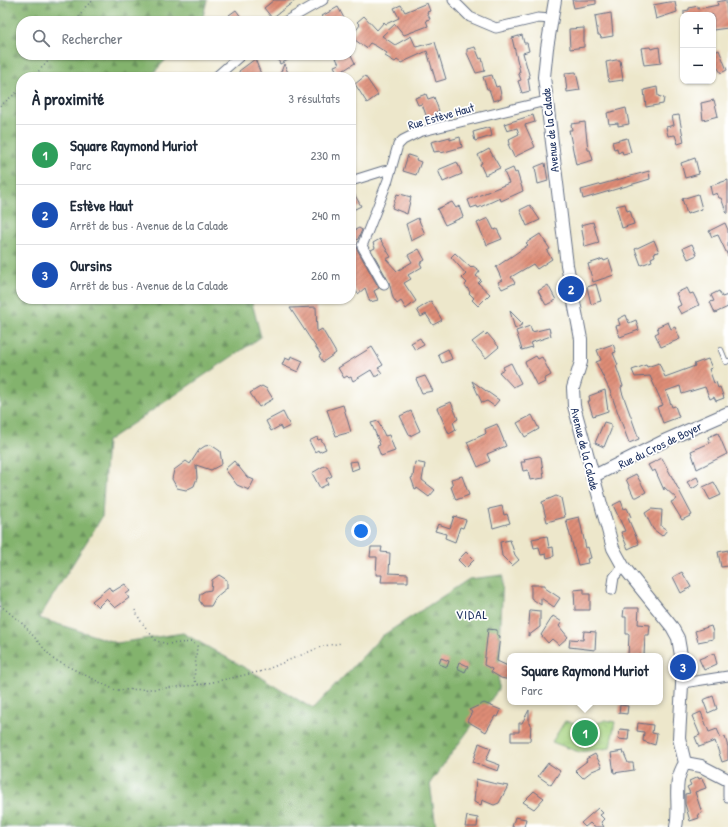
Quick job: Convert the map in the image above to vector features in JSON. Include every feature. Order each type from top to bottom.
[{"type":"street","points":[[295,16],[323,0]]},
{"type":"street","points":[[453,0],[470,17],[496,28],[538,18],[551,19]]},
{"type":"street","name":"Avenue de la Calade","points":[[555,0],[551,19],[544,77],[567,265],[581,340],[581,362],[574,388],[574,406],[592,477],[613,548],[623,566],[672,627],[678,638],[683,658],[683,683],[679,738],[685,762]]},
{"type":"street","points":[[222,72],[235,60]]},
{"type":"street","name":"Rue Estève Haut","points":[[384,285],[362,246],[391,170],[398,145],[409,136],[546,101]]},
{"type":"street","points":[[356,179],[391,170]]},
{"type":"street","name":"Rue du Cros de Boyer","points":[[592,477],[664,441],[728,413]]},
{"type":"street","points":[[612,590],[614,577],[623,566]]},
{"type":"street","points":[[683,683],[728,676]]},
{"type":"street","points":[[676,827],[678,819],[677,778],[685,762],[701,766],[728,780]]},
{"type":"street","points":[[728,786],[728,797]]},
{"type":"lane","points":[[721,350],[726,362],[728,362]]},
{"type":"path","points":[[80,16],[86,6],[94,0]]},
{"type":"path","points":[[38,72],[49,60]]},
{"type":"path","points":[[0,106],[16,93]]},
{"type":"path","points":[[0,605],[24,625],[53,659],[115,690],[154,689],[199,685],[263,671],[323,646],[342,643]]},
{"type":"path","points":[[135,610],[140,620],[156,641],[168,644],[192,642],[197,646],[194,680],[199,685]]},
{"type":"green space","points":[[0,0],[207,0],[203,16],[16,16],[16,60],[165,60],[155,72],[16,72],[16,304],[252,304],[261,337],[107,441],[102,517],[39,618],[117,643],[183,633],[263,678],[313,709],[382,636],[469,579],[503,575],[498,690],[430,783],[436,827],[0,827]]},
{"type":"green space","points":[[605,720],[615,722],[610,748],[579,752],[552,742],[565,721],[581,724],[595,724]]},
{"type":"building","points":[[274,0],[296,0],[275,16],[270,16],[264,8]]},
{"type":"building","points":[[572,0],[596,0],[596,4],[574,8]]},
{"type":"building","points":[[726,0],[728,28],[716,30],[716,12],[684,12],[689,10],[689,8],[698,6],[698,9],[718,5],[717,2]]},
{"type":"building","points":[[675,2],[677,12],[656,19],[653,5]]},
{"type":"building","points":[[427,3],[430,11],[427,12],[430,19],[426,20],[428,26],[404,35],[395,24],[382,36],[395,45],[411,36],[416,47],[435,42],[446,79],[436,82],[427,51],[401,63],[397,60],[395,62],[385,56],[387,53],[370,43],[366,48],[356,41],[356,30],[360,25],[357,22],[364,16],[377,30],[384,22],[386,24],[399,18],[394,8],[401,5],[405,12]]},
{"type":"building","points":[[338,7],[343,16],[322,16]]},
{"type":"building","points":[[236,10],[240,16],[230,16],[229,15]]},
{"type":"building","points":[[611,13],[613,36],[601,38],[600,35],[598,35],[595,16]]},
{"type":"building","points":[[584,28],[584,47],[570,49],[569,29]]},
{"type":"building","points":[[522,35],[524,43],[527,43],[529,51],[523,53],[530,78],[528,78],[530,91],[522,93],[518,81],[521,80],[518,72],[520,72],[512,38]]},
{"type":"building","points":[[475,47],[480,59],[482,58],[485,71],[476,73],[467,53],[467,49]]},
{"type":"building","points":[[650,47],[651,49],[659,47],[661,63],[644,65],[641,48]]},
{"type":"building","points":[[719,50],[727,70],[721,73],[716,65],[716,52]]},
{"type":"building","points":[[255,60],[260,72],[239,72]]},
{"type":"building","points":[[278,60],[288,60],[280,64]]},
{"type":"building","points":[[337,60],[354,60],[355,63],[341,72],[337,72],[334,66],[339,64]]},
{"type":"building","points":[[620,60],[623,80],[609,82],[606,62]]},
{"type":"building","points":[[284,64],[288,72],[281,72]]},
{"type":"building","points":[[576,72],[580,90],[567,92],[565,73]]},
{"type":"building","points":[[492,75],[496,87],[499,86],[501,94],[501,99],[493,101],[483,77]]},
{"type":"building","points":[[365,76],[378,95],[367,103],[356,83]]},
{"type":"building","points":[[657,87],[658,96],[664,98],[663,104],[646,107],[644,90]]},
{"type":"building","points":[[426,94],[428,99],[434,97],[439,111],[436,112],[437,115],[427,118],[422,104],[418,105],[415,98]]},
{"type":"building","points":[[714,100],[718,116],[703,120],[701,103]]},
{"type":"building","points":[[626,108],[629,124],[618,126],[618,123],[609,124],[607,113]]},
{"type":"building","points":[[533,115],[535,122],[525,125],[535,147],[514,157],[508,144],[510,144],[509,139],[519,134],[517,128],[507,131],[504,124]]},
{"type":"building","points":[[679,115],[684,142],[678,144],[675,135],[668,136],[666,127],[674,125],[672,116]]},
{"type":"building","points":[[585,122],[588,150],[590,150],[593,160],[576,165],[569,130],[572,130],[571,124]]},
{"type":"building","points":[[490,127],[492,136],[475,141],[473,132]]},
{"type":"building","points":[[450,137],[450,140],[460,137],[462,147],[441,153],[440,151],[434,152],[431,142]]},
{"type":"building","points":[[627,138],[631,152],[623,154],[622,151],[618,153],[617,148],[614,149],[612,142]]},
{"type":"building","points":[[489,149],[500,168],[485,175],[478,155]]},
{"type":"building","points":[[408,155],[417,158],[416,160],[421,162],[416,175],[403,171]]},
{"type":"building","points":[[695,158],[699,174],[685,178],[681,163]]},
{"type":"building","points":[[457,162],[462,174],[443,182],[438,170]]},
{"type":"building","points":[[545,163],[548,181],[538,184],[535,167]]},
{"type":"building","points":[[513,168],[515,173],[517,172],[523,191],[501,201],[500,198],[478,208],[477,206],[471,208],[468,200],[509,183],[504,172]]},
{"type":"building","points":[[649,171],[650,179],[583,199],[581,190]]},
{"type":"building","points":[[728,180],[727,214],[721,198],[719,198],[717,193],[712,195],[710,186]]},
{"type":"building","points":[[397,194],[411,197],[407,214],[392,208]]},
{"type":"building","points":[[698,194],[702,209],[687,214],[682,199]]},
{"type":"building","points":[[356,197],[361,206],[356,208]]},
{"type":"building","points":[[452,202],[456,208],[459,206],[463,217],[445,225],[437,209]]},
{"type":"building","points":[[625,204],[627,211],[630,210],[634,224],[622,228],[616,206]]},
{"type":"building","points":[[530,205],[540,220],[527,226],[520,210]]},
{"type":"building","points":[[418,218],[425,234],[411,241],[406,224]]},
{"type":"building","points":[[488,218],[494,230],[497,229],[502,239],[487,245],[477,223]]},
{"type":"building","points":[[593,222],[599,243],[585,247],[581,225]]},
{"type":"building","points":[[725,223],[728,230],[728,256],[718,235],[712,237],[709,231]]},
{"type":"building","points":[[359,228],[362,230],[356,240],[356,230]]},
{"type":"building","points":[[540,234],[550,249],[547,251],[552,259],[537,269],[533,264],[511,277],[515,283],[502,289],[498,282],[502,280],[496,267],[528,245],[526,243]]},
{"type":"building","points":[[380,239],[391,257],[386,259],[397,271],[412,262],[408,255],[419,249],[425,260],[420,263],[422,267],[408,275],[411,279],[404,283],[416,301],[406,309],[401,301],[397,304],[393,298],[389,282],[371,250],[375,248],[373,243]]},
{"type":"building","points":[[654,240],[659,252],[654,253],[655,256],[651,258],[652,261],[641,265],[635,249]]},
{"type":"building","points":[[692,244],[697,255],[688,259],[683,248]]},
{"type":"building","points":[[356,245],[379,288],[374,291],[378,300],[370,302],[365,288],[358,294],[356,291]]},
{"type":"building","points":[[455,253],[471,268],[473,266],[480,271],[476,276],[481,280],[478,283],[490,294],[478,306],[472,300],[474,298],[469,293],[470,292],[465,285],[467,283],[462,278],[466,274],[451,257]]},
{"type":"building","points":[[603,259],[604,261],[609,259],[614,275],[593,282],[588,264]]},
{"type":"building","points":[[596,284],[601,301],[591,304],[587,287]]},
{"type":"building","points":[[548,285],[556,300],[546,305],[538,291]]},
{"type":"building","points":[[687,288],[690,294],[693,293],[699,305],[681,314],[677,307],[681,305],[676,293]]},
{"type":"building","points":[[719,291],[722,297],[728,295],[728,307],[715,313],[710,302],[714,301],[711,295]]},
{"type":"building","points":[[431,301],[442,320],[433,325],[426,314],[421,317],[417,310]]},
{"type":"building","points":[[316,307],[317,332],[322,329],[336,353],[323,362],[319,356],[321,355],[290,308]]},
{"type":"building","points":[[510,311],[523,324],[515,329]]},
{"type":"building","points":[[626,315],[629,323],[636,320],[639,330],[620,337],[616,326],[620,325],[618,319]]},
{"type":"building","points":[[668,322],[671,329],[675,327],[680,339],[661,347],[655,334],[659,332],[657,327]]},
{"type":"building","points":[[530,326],[532,332],[549,328],[551,336],[530,343],[532,347],[522,350],[516,331]]},
{"type":"building","points":[[484,333],[486,335],[487,333],[499,347],[486,358],[472,342]]},
{"type":"building","points":[[420,338],[424,345],[415,350],[411,343]]},
{"type":"building","points":[[613,344],[616,352],[613,353],[618,365],[616,366],[623,386],[621,387],[622,392],[639,439],[629,443],[610,391],[596,362],[601,360],[597,350]]},
{"type":"building","points":[[372,347],[383,365],[378,368],[382,373],[375,377],[371,370],[353,381],[351,377],[349,378],[347,376],[344,378],[338,368]]},
{"type":"building","points":[[448,349],[452,359],[442,363],[438,354]]},
{"type":"building","points":[[291,356],[303,361],[298,372],[282,365],[285,358],[290,360]]},
{"type":"building","points":[[536,356],[538,359],[542,357],[551,375],[544,379],[545,382],[537,386],[525,362]]},
{"type":"building","points":[[708,359],[712,368],[709,369],[714,383],[716,382],[718,388],[720,387],[724,398],[716,401],[714,397],[710,399],[705,387],[682,394],[680,386],[666,391],[672,407],[675,406],[679,417],[663,423],[657,407],[663,405],[650,376],[635,377],[632,370],[646,365],[647,367],[659,363],[665,377],[695,366],[694,364]]},
{"type":"building","points":[[511,363],[521,383],[513,387],[499,372],[504,369],[503,367]]},
{"type":"building","points":[[425,376],[433,391],[422,393],[416,379]]},
{"type":"building","points":[[472,381],[499,400],[494,406],[487,401],[482,403]]},
{"type":"building","points":[[262,386],[267,389],[273,399],[259,407],[250,393]]},
{"type":"building","points":[[605,390],[608,411],[593,416],[588,401],[590,401],[589,396]]},
{"type":"building","points":[[451,402],[458,419],[453,422],[456,430],[449,434],[437,408]]},
{"type":"building","points":[[343,405],[351,432],[336,436],[327,410]]},
{"type":"building","points":[[411,411],[420,431],[410,436],[400,416]]},
{"type":"building","points":[[283,412],[290,426],[282,430],[280,426],[271,431],[266,421]]},
{"type":"building","points":[[532,415],[539,429],[525,437],[517,423]]},
{"type":"building","points":[[378,421],[385,436],[389,435],[395,451],[381,456],[377,446],[380,445],[371,423]]},
{"type":"building","points":[[604,422],[611,424],[611,430],[604,447],[595,443]]},
{"type":"building","points":[[497,424],[506,446],[487,454],[490,461],[478,467],[467,442],[485,434],[485,429]]},
{"type":"building","points":[[718,433],[727,454],[697,469],[691,451],[710,443],[708,437]]},
{"type":"building","points":[[317,437],[318,440],[321,439],[326,449],[315,452],[309,441]]},
{"type":"building","points":[[211,445],[220,451],[222,464],[211,470],[196,465],[197,478],[194,486],[186,490],[177,488],[172,479],[174,470],[186,461],[190,464],[199,450],[205,446]]},
{"type":"building","points":[[539,456],[541,457],[544,478],[530,480],[528,470],[523,471],[521,462],[525,462],[524,459]]},
{"type":"building","points":[[662,458],[692,515],[682,520],[671,502],[677,499],[664,487],[664,490],[655,470],[652,472],[648,465]]},
{"type":"building","points":[[234,461],[247,477],[254,480],[249,490],[237,485],[225,469]]},
{"type":"building","points":[[357,461],[359,468],[351,471],[349,462]]},
{"type":"building","points":[[415,462],[425,464],[422,480],[435,490],[429,497],[417,488],[415,489],[411,478],[413,477]]},
{"type":"building","points":[[324,466],[327,466],[332,476],[326,479],[328,484],[320,488],[312,473]]},
{"type":"building","points":[[636,474],[646,492],[634,497],[626,479]]},
{"type":"building","points":[[462,476],[469,495],[456,500],[451,487],[453,486],[451,479]]},
{"type":"building","points":[[697,477],[700,484],[692,489],[687,482]]},
{"type":"building","points":[[714,482],[721,495],[710,500],[703,487]]},
{"type":"building","points":[[556,496],[561,498],[565,517],[547,522],[542,502]]},
{"type":"building","points":[[621,501],[624,509],[627,508],[631,517],[628,518],[639,544],[628,549],[621,532],[625,531],[613,505]]},
{"type":"building","points":[[502,506],[504,515],[507,514],[510,523],[493,528],[489,509]]},
{"type":"building","points":[[651,509],[662,510],[661,526],[667,530],[662,536],[653,529],[645,513]]},
{"type":"building","points":[[454,516],[466,520],[463,528],[460,527],[455,542],[445,538],[446,534],[435,531],[438,524],[450,528]]},
{"type":"building","points":[[579,517],[586,548],[588,547],[591,558],[587,559],[588,563],[578,565],[566,520]]},
{"type":"building","points":[[547,536],[549,548],[553,547],[554,556],[547,558],[546,554],[541,555],[539,547],[534,548],[532,539]]},
{"type":"building","points":[[510,540],[515,555],[519,560],[512,566],[502,556],[500,542]]},
{"type":"building","points":[[371,547],[382,547],[381,552],[390,553],[389,573],[408,574],[408,582],[381,582],[382,575],[376,575],[377,557],[370,557]]},
{"type":"building","points":[[728,550],[728,566],[721,567],[718,552]]},
{"type":"building","points":[[466,552],[474,560],[466,568],[458,560]]},
{"type":"building","points":[[682,572],[691,587],[681,593],[673,577]]},
{"type":"building","points":[[219,575],[227,580],[227,588],[216,597],[211,606],[203,606],[199,600],[200,594],[211,590],[212,580]]},
{"type":"building","points":[[125,584],[130,591],[126,594],[129,598],[115,608],[106,599],[98,607],[92,601],[109,587],[112,592]]},
{"type":"building","points":[[531,585],[545,585],[545,588],[560,598],[554,607],[541,598],[541,605],[531,598]]},
{"type":"building","points":[[584,589],[584,594],[590,594],[590,610],[575,610],[574,590]]},
{"type":"building","points":[[624,608],[639,608],[638,624],[650,625],[649,635],[645,635],[644,653],[628,653],[629,634],[626,634],[626,617],[623,617]]},
{"type":"building","points":[[530,610],[540,611],[540,627],[528,636]]},
{"type":"building","points":[[553,616],[562,622],[559,626],[568,637],[559,645],[552,639],[548,643],[541,635]]},
{"type":"building","points":[[711,626],[713,639],[698,642],[695,631]]},
{"type":"building","points":[[488,629],[497,630],[497,635],[500,636],[497,661],[507,666],[507,679],[501,678],[491,672],[492,669],[484,665]]},
{"type":"building","points":[[584,631],[596,632],[595,650],[569,647],[570,639],[583,640]]},
{"type":"building","points":[[714,653],[717,664],[704,670],[699,659]]},
{"type":"building","points":[[441,658],[449,661],[447,667],[439,664]]},
{"type":"building","points":[[459,662],[468,666],[465,672],[457,668]]},
{"type":"building","points":[[713,696],[717,709],[708,713],[703,700]]},
{"type":"building","points":[[484,703],[501,710],[498,717],[495,716],[486,732],[467,721],[472,712],[469,710]]},
{"type":"building","points":[[620,705],[628,706],[627,714],[619,713]]},
{"type":"building","points":[[529,710],[529,724],[531,724],[530,741],[511,741],[511,732],[519,732],[519,723],[522,723]]},
{"type":"building","points":[[701,712],[709,732],[717,729],[721,738],[725,737],[728,747],[728,760],[722,762],[715,741],[699,747],[695,737],[700,735],[692,716]]},
{"type":"building","points":[[638,723],[653,725],[652,733],[657,734],[655,745],[643,741],[644,732],[637,731]]},
{"type":"building","points":[[620,729],[629,730],[628,740],[618,739]]},
{"type":"building","points":[[479,743],[491,748],[486,760],[500,765],[498,771],[473,762]]},
{"type":"building","points":[[623,751],[628,763],[633,763],[634,770],[614,773],[611,753]]},
{"type":"building","points":[[595,754],[602,767],[592,771],[583,778],[575,770],[587,761],[586,759]]},
{"type":"building","points":[[548,763],[560,771],[551,785],[538,776]]},
{"type":"building","points":[[698,777],[699,779],[702,778],[706,788],[695,792],[702,813],[698,814],[699,818],[690,821],[685,804],[685,794],[690,793],[687,787],[691,785],[689,781]]},
{"type":"building","points":[[476,779],[508,786],[499,803],[494,805],[482,800],[481,805],[474,802]]},
{"type":"building","points":[[534,791],[544,798],[534,809],[523,802]]},
{"type":"building","points":[[598,808],[603,813],[600,815],[604,819],[601,822],[604,827],[594,827],[590,823],[585,827],[581,823]]},
{"type":"building","points":[[467,816],[478,818],[477,827],[465,827]]},
{"type":"building","points":[[515,817],[526,819],[524,827],[512,827]]},
{"type":"place","name":"Estève Haut","points":[[571,289]]},
{"type":"place","name":"Oursins","points":[[683,667]]},
{"type":"place","name":"Square Raymond Muriot","points":[[585,733]]},
{"type":"district","name":"VIDAL","points":[[472,614]]}]
